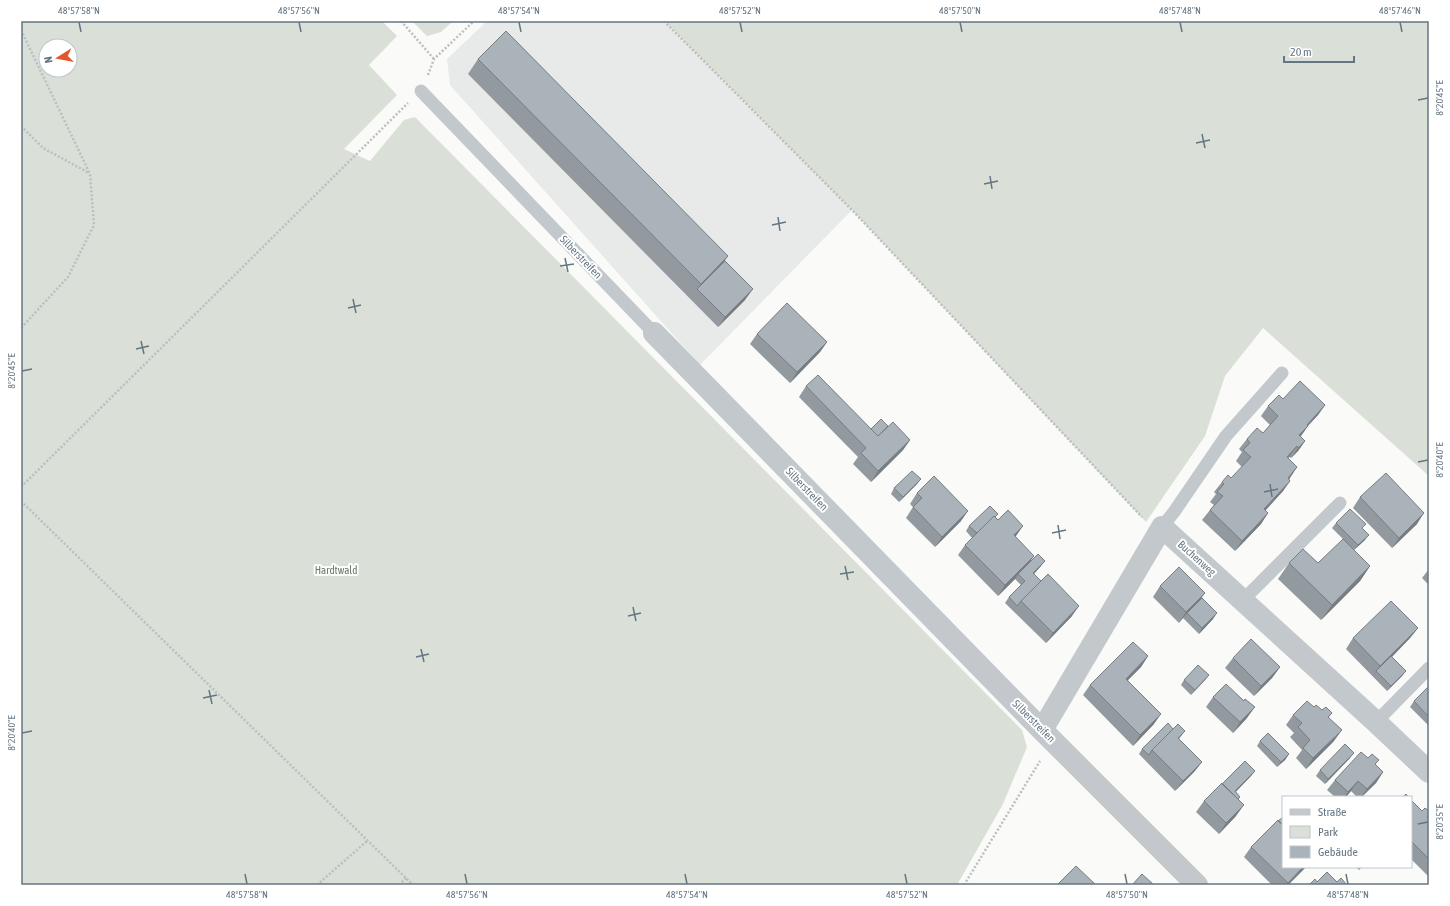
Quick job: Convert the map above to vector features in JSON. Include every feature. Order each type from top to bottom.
[{"type":"street","name":"Silberstreifen","points":[[654,333],[1049,737],[1197,885]]},
{"type":"street","name":"Buchenweg","points":[[1162,527],[1429,772]]},
{"type":"street","points":[[1049,737],[1162,527]]},
{"type":"lane","name":"Silberstreifen","points":[[421,91],[654,333]]},
{"type":"lane","points":[[1162,527],[1226,436],[1282,373]]},
{"type":"lane","points":[[1243,600],[1340,503]]},
{"type":"lane","points":[[1376,722],[1429,668]]},
{"type":"path","points":[[401,21],[434,59]]},
{"type":"path","points":[[21,488],[421,91],[434,59],[474,21]]},
{"type":"path","points":[[664,21],[852,210],[1146,522],[1162,527]]},
{"type":"path","points":[[21,30],[90,174],[94,225],[68,277],[21,328]]},
{"type":"path","points":[[21,126],[44,148],[90,174]]},
{"type":"path","points":[[21,501],[413,885]]},
{"type":"path","points":[[964,885],[1037,764],[1049,737]]},
{"type":"path","points":[[317,885],[368,841]]},
{"type":"path","points":[[399,885],[406,878]]},
{"type":"shaded area","points":[[487,21],[667,21],[852,210],[700,365],[450,85],[447,59]]},
{"type":"green space","name":"Hardtwald","points":[[21,21],[382,21],[397,36],[369,65],[397,95],[344,149],[370,161],[404,120],[415,117],[1022,730],[1027,747],[1003,804],[957,885],[21,885]]},
{"type":"green space","points":[[412,21],[453,21],[441,32],[427,36]]},
{"type":"green space","points":[[665,21],[1429,21],[1429,476],[1263,328],[1225,376],[1205,436],[1146,522],[852,210]]},
{"type":"building","points":[[506,31],[728,256],[701,284],[478,59]]},
{"type":"building","points":[[725,261],[753,289],[725,317],[697,289]]},
{"type":"building","points":[[787,303],[827,342],[797,372],[757,334]]},
{"type":"building","points":[[818,375],[878,436],[893,422],[910,440],[878,471],[861,453],[866,448],[806,386]]},
{"type":"building","points":[[1300,381],[1325,405],[1299,435],[1305,441],[1298,448],[1297,446],[1287,457],[1297,467],[1288,478],[1290,481],[1264,509],[1268,513],[1242,541],[1210,510],[1223,496],[1217,492],[1224,484],[1222,482],[1228,475],[1231,478],[1251,457],[1243,450],[1250,443],[1247,439],[1257,428],[1263,433],[1278,416],[1268,406],[1279,395],[1283,399]]},
{"type":"building","points":[[881,419],[888,426],[878,436],[871,429]]},
{"type":"building","points":[[912,471],[921,479],[903,497],[894,488]]},
{"type":"building","points":[[1386,473],[1424,513],[1399,538],[1360,497]]},
{"type":"building","points":[[934,476],[968,511],[942,537],[913,507],[922,498],[917,493]]},
{"type":"building","points":[[990,506],[998,514],[995,517],[994,516],[977,533],[969,526]]},
{"type":"building","points":[[1350,509],[1366,524],[1362,528],[1369,535],[1358,545],[1336,523]]},
{"type":"building","points":[[1008,510],[1023,526],[1014,535],[1034,556],[1005,585],[965,545],[994,516],[998,520]]},
{"type":"building","points":[[1343,539],[1370,566],[1332,605],[1289,563],[1303,549],[1318,563]]},
{"type":"building","points":[[1038,554],[1045,561],[1033,573],[1041,581],[1017,606],[1009,597],[1025,581],[1018,574]]},
{"type":"building","points":[[1179,567],[1205,593],[1186,612],[1160,586]]},
{"type":"building","points":[[1048,574],[1079,606],[1053,633],[1021,601]]},
{"type":"building","points":[[1202,598],[1217,613],[1202,628],[1187,613]]},
{"type":"building","points":[[1391,601],[1418,628],[1380,666],[1353,638]]},
{"type":"building","points":[[1251,639],[1280,667],[1261,686],[1233,658]]},
{"type":"building","points":[[1133,642],[1148,656],[1126,679],[1161,714],[1140,735],[1090,685]]},
{"type":"building","points":[[1391,656],[1406,671],[1391,686],[1376,671]]},
{"type":"building","points":[[1198,665],[1209,675],[1195,690],[1184,680]]},
{"type":"building","points":[[1226,684],[1244,701],[1245,699],[1255,707],[1240,722],[1213,697]]},
{"type":"building","points":[[1428,687],[1429,715],[1428,716],[1414,701]]},
{"type":"building","points":[[1307,701],[1314,707],[1316,705],[1322,710],[1326,707],[1332,713],[1328,717],[1342,730],[1313,758],[1303,748],[1310,740],[1298,727],[1302,723],[1293,715]]},
{"type":"building","points":[[1168,723],[1173,729],[1149,755],[1142,749]]},
{"type":"building","points":[[1178,724],[1185,731],[1178,738],[1202,762],[1183,781],[1152,750]]},
{"type":"building","points":[[1268,733],[1289,754],[1281,762],[1260,741]]},
{"type":"building","points":[[1345,744],[1354,753],[1328,779],[1320,770]]},
{"type":"building","points":[[1361,752],[1368,758],[1372,754],[1379,760],[1375,764],[1383,772],[1367,789],[1358,781],[1348,792],[1335,780]]},
{"type":"building","points":[[1245,761],[1255,771],[1235,791],[1240,797],[1238,799],[1222,784]]},
{"type":"building","points":[[1222,783],[1244,805],[1226,823],[1204,801]]},
{"type":"building","points":[[1412,801],[1422,811],[1425,808],[1429,811],[1429,816],[1427,817],[1429,819],[1429,859],[1412,842]]},
{"type":"building","points":[[1282,818],[1282,824],[1278,821]]},
{"type":"building","points":[[1278,820],[1282,824],[1282,868],[1302,868],[1288,883],[1251,847]]},
{"type":"building","points":[[1076,866],[1096,885],[1057,885]]},
{"type":"building","points":[[1327,872],[1337,882],[1341,878],[1347,885],[1309,885],[1315,879],[1317,882]]},
{"type":"building","points":[[1142,874],[1154,885],[1132,885]]}]
